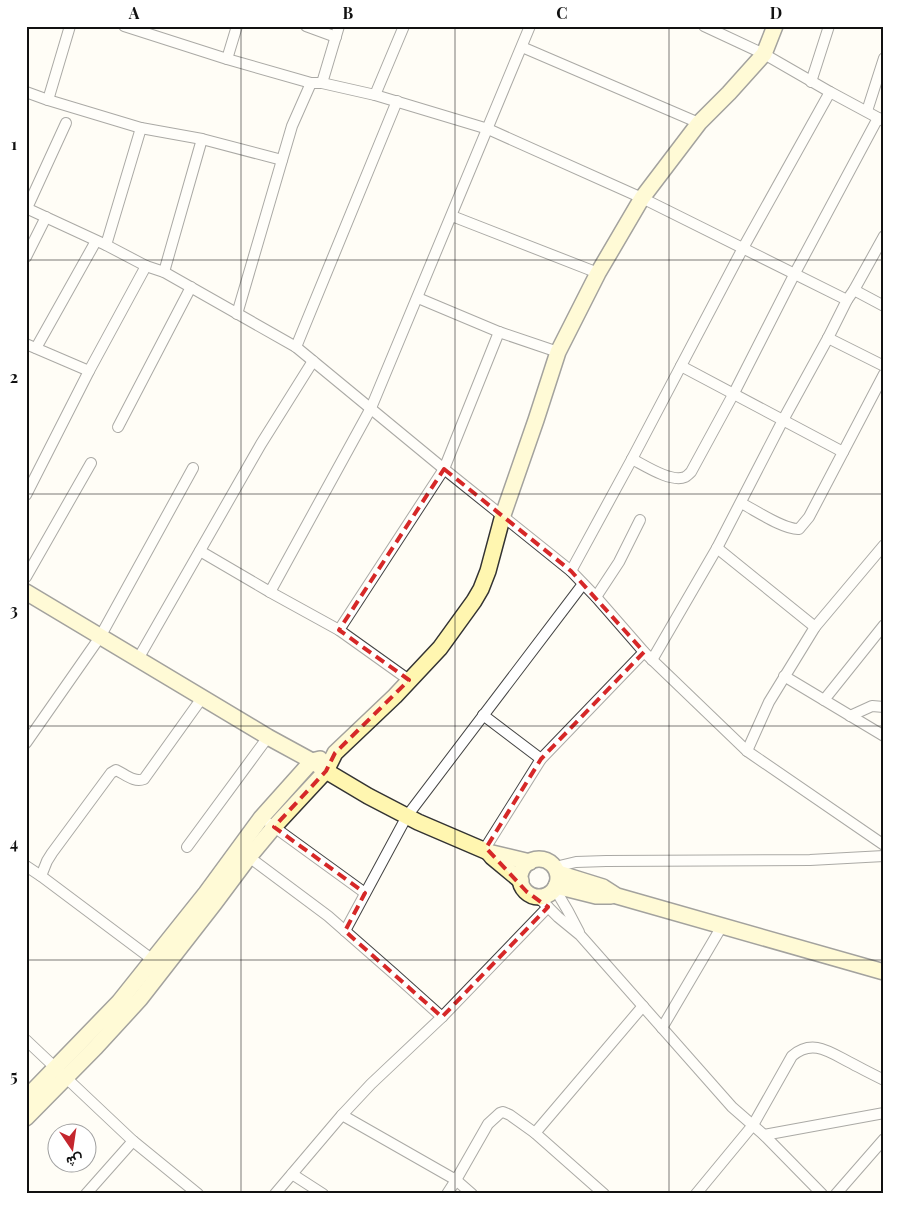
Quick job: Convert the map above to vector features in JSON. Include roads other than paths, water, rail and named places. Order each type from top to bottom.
[{"type":"street","points":[[48,100],[70,26]]},
{"type":"street","points":[[124,26],[227,59],[311,83],[322,83],[375,95],[488,128],[642,198],[848,300]]},
{"type":"street","points":[[227,59],[237,26]]},
{"type":"street","points":[[306,26],[338,31],[322,83]]},
{"type":"street","points":[[375,95],[404,26]]},
{"type":"street","points":[[270,592],[371,408],[530,26]]},
{"type":"street","points":[[632,459],[670,477],[685,477],[691,472],[734,393],[795,273],[881,120],[764,54],[704,26]]},
{"type":"street","points":[[158,964],[274,827],[326,771],[335,753],[395,696],[440,648],[474,602],[481,589],[496,544],[503,515],[558,352],[598,273],[642,198],[699,123],[764,54],[775,26]]},
{"type":"street","points":[[811,82],[829,26]]},
{"type":"street","points":[[522,47],[699,123]]},
{"type":"street","points":[[867,111],[884,58]]},
{"type":"street","points":[[237,314],[292,126],[311,83]]},
{"type":"street","points":[[26,92],[141,128],[202,139],[282,160]]},
{"type":"street","points":[[571,571],[743,248],[830,92]]},
{"type":"street","points":[[296,347],[397,101]]},
{"type":"street","points":[[66,123],[26,208],[146,266],[164,272],[296,347],[571,571],[644,652],[747,752],[884,845]]},
{"type":"street","points":[[36,348],[101,243],[141,128]]},
{"type":"street","points":[[164,272],[202,139]]},
{"type":"street","points":[[452,216],[598,273]]},
{"type":"street","points":[[26,258],[46,217]]},
{"type":"street","points":[[652,660],[741,503],[783,420],[848,300],[882,242]]},
{"type":"street","points":[[26,494],[89,371],[146,266]]},
{"type":"street","points":[[118,427],[191,287]]},
{"type":"street","points":[[854,290],[884,306]]},
{"type":"street","points":[[418,298],[499,332],[558,352]]},
{"type":"street","points":[[339,630],[444,468],[499,332]]},
{"type":"street","points":[[828,338],[884,366]]},
{"type":"street","points":[[26,344],[89,371]]},
{"type":"street","points":[[138,659],[261,444],[313,361]]},
{"type":"street","points":[[681,366],[843,452]]},
{"type":"street","points":[[741,503],[784,527],[794,530],[798,529],[809,517],[884,374]]},
{"type":"street","points":[[26,577],[91,463]]},
{"type":"street","points":[[26,743],[100,637],[193,468]]},
{"type":"street","points":[[596,597],[619,562],[640,520]]},
{"type":"street","points":[[747,752],[769,702],[815,627],[884,545]]},
{"type":"street","points":[[716,548],[815,627]]},
{"type":"street","points":[[200,551],[339,630],[409,680]]},
{"type":"street","points":[[345,931],[407,816],[583,584]]},
{"type":"street","points":[[26,592],[351,786],[407,816],[486,851],[530,862]]},
{"type":"street","points":[[824,700],[884,625]]},
{"type":"street","points":[[486,851],[542,759],[644,652]]},
{"type":"street","points":[[784,676],[884,736]]},
{"type":"street","points":[[41,876],[52,853],[111,773],[116,770],[136,780],[144,779],[202,698]]},
{"type":"street","points":[[850,716],[872,706],[884,707]]},
{"type":"street","points":[[483,715],[542,759]]},
{"type":"street","points":[[187,847],[268,737]]},
{"type":"street","points":[[26,1098],[61,1073],[140,999],[158,964],[206,893],[261,818],[312,762],[335,753]]},
{"type":"street","points":[[261,818],[365,893]]},
{"type":"street","points":[[486,851],[521,882],[527,892],[543,902],[580,935],[732,1107],[764,1135],[822,1194]]},
{"type":"street","points":[[275,1194],[371,1084],[442,1017],[543,902],[556,879],[576,862],[810,860],[884,856]]},
{"type":"street","points":[[249,858],[328,916],[442,1017]]},
{"type":"street","points":[[521,882],[522,872],[530,862],[545,860],[550,863],[568,911],[580,935]]},
{"type":"street","points":[[26,866],[158,964]]},
{"type":"street","points":[[556,879],[603,887],[618,896],[884,972]]},
{"type":"street","points":[[662,1028],[722,926]]},
{"type":"street","points":[[535,1133],[643,1006]]},
{"type":"street","points":[[26,1040],[133,1141],[198,1194]]},
{"type":"street","points":[[696,1194],[753,1125],[792,1056],[799,1050],[814,1047],[826,1049],[884,1080]]},
{"type":"street","points":[[26,1118],[61,1073]]},
{"type":"street","points":[[447,1194],[488,1124],[500,1112],[503,1112],[535,1133],[604,1194]]},
{"type":"street","points":[[764,1135],[884,1113]]},
{"type":"street","points":[[342,1115],[456,1180],[472,1194]]},
{"type":"street","points":[[836,1194],[884,1139]]},
{"type":"street","points":[[86,1194],[133,1141]]},
{"type":"street","points":[[292,1174],[323,1194]]}]
